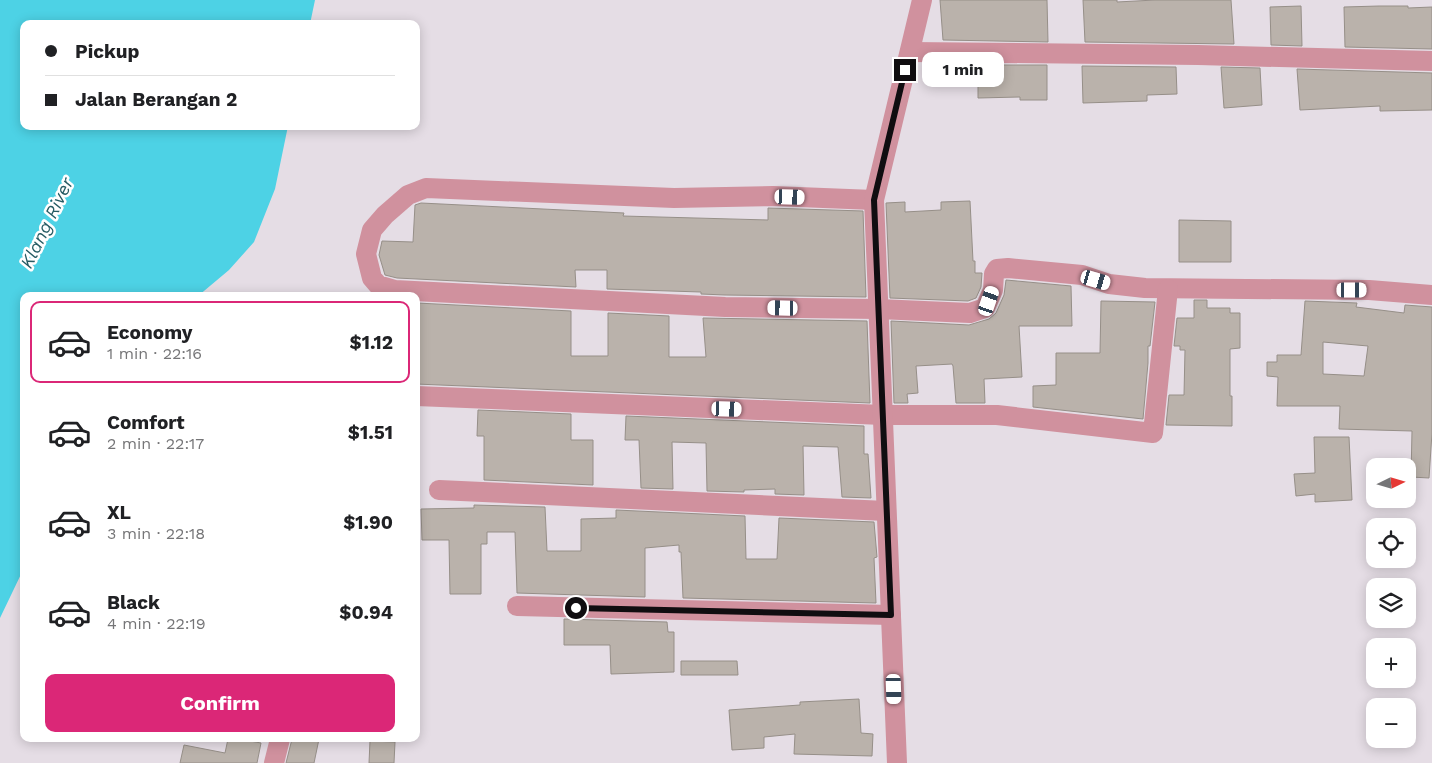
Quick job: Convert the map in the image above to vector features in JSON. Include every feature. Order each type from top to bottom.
[{"type":"street","points":[[897,763],[874,200],[922,0]]},
{"type":"street","points":[[910,52],[1198,55],[1432,61]]},
{"type":"street","points":[[874,200],[773,196],[674,198],[426,188],[408,195],[385,215],[372,230],[366,254],[372,278],[378,285],[395,290],[716,306],[970,313],[985,308],[993,290],[994,274],[997,268],[1082,275],[1124,286],[1168,289],[1369,290],[1432,295]]},
{"type":"street","points":[[420,396],[882,415],[997,415],[1153,433],[1168,289]]},
{"type":"street","points":[[440,490],[886,511]]},
{"type":"street","points":[[517,606],[891,615]]},
{"type":"street","points":[[274,763],[279,742]]},
{"type":"water","name":"Klang River","points":[[0,0],[315,0],[311,20],[20,20],[20,130],[287,130],[275,189],[254,242],[229,270],[203,292],[20,292],[20,576],[0,618]]},
{"type":"building","points":[[940,0],[1047,0],[1048,42],[943,40]]},
{"type":"building","points":[[1083,0],[1117,0],[1117,2],[1231,0],[1234,44],[1085,42]]},
{"type":"building","points":[[1301,6],[1302,46],[1271,45],[1270,7]]},
{"type":"building","points":[[1344,7],[1432,7],[1432,49],[1345,47]]},
{"type":"building","points":[[978,65],[1047,65],[1047,100],[1020,100],[1020,97],[978,98]]},
{"type":"building","points":[[1082,66],[1176,67],[1177,94],[1147,95],[1147,101],[1083,103]]},
{"type":"building","points":[[1221,67],[1260,68],[1262,105],[1224,108]]},
{"type":"building","points":[[1297,69],[1432,73],[1432,110],[1380,111],[1380,106],[1300,110]]},
{"type":"building","points":[[970,201],[975,273],[982,273],[981,287],[976,298],[968,301],[890,298],[886,203],[905,202],[905,212],[941,210],[941,202]]},
{"type":"building","points":[[421,203],[624,213],[623,216],[768,220],[768,208],[863,211],[866,297],[725,295],[701,294],[701,292],[607,289],[607,270],[575,270],[576,287],[397,278],[385,275],[379,255],[382,241],[413,242],[415,205]]},
{"type":"building","points":[[1179,220],[1231,221],[1231,262],[1179,262]]},
{"type":"building","points":[[1006,280],[1071,286],[1072,326],[1019,326],[1022,377],[984,379],[985,403],[956,403],[952,364],[916,366],[918,393],[907,394],[908,403],[894,403],[891,321],[969,325],[989,319],[996,313],[1004,295]]},
{"type":"building","points":[[1194,300],[1207,300],[1207,308],[1230,308],[1230,313],[1240,313],[1240,348],[1230,349],[1232,426],[1166,425],[1169,395],[1184,395],[1185,350],[1180,350],[1180,346],[1174,346],[1177,318],[1194,318]]},
{"type":"building","points":[[1101,301],[1155,302],[1150,346],[1148,346],[1143,419],[1033,407],[1033,386],[1056,385],[1056,353],[1100,353]]},
{"type":"building","points":[[1305,301],[1357,303],[1356,307],[1404,313],[1405,305],[1432,307],[1432,433],[1429,478],[1416,477],[1416,458],[1411,458],[1412,431],[1339,429],[1340,406],[1277,406],[1278,377],[1267,376],[1267,362],[1277,362],[1277,355],[1301,355]],"holes":[[[1323,342],[1368,346],[1364,376],[1323,374]]]},
{"type":"building","points":[[420,303],[571,311],[571,356],[608,356],[608,313],[669,316],[669,357],[706,357],[703,318],[867,321],[870,403],[420,384]]},
{"type":"building","points":[[478,410],[571,414],[571,440],[593,440],[593,485],[484,480],[484,436],[477,436]]},
{"type":"building","points":[[626,416],[864,426],[864,454],[868,454],[871,498],[842,497],[838,447],[803,446],[804,495],[775,494],[775,489],[744,490],[744,492],[707,491],[706,443],[672,442],[673,489],[641,488],[639,440],[625,440]]},
{"type":"building","points":[[1314,437],[1349,437],[1352,500],[1315,502],[1315,494],[1296,496],[1294,474],[1315,473]]},
{"type":"building","points":[[474,505],[545,507],[547,551],[581,551],[581,519],[616,518],[616,510],[745,516],[746,559],[777,559],[779,518],[874,522],[877,557],[874,558],[876,603],[683,598],[679,545],[645,548],[645,597],[517,593],[515,532],[487,532],[487,544],[481,544],[481,594],[450,594],[449,540],[422,540],[421,509],[474,508]]},
{"type":"building","points":[[564,619],[667,622],[668,632],[674,632],[674,672],[611,674],[610,645],[564,645]]},
{"type":"building","points":[[681,661],[737,661],[738,675],[681,675]]},
{"type":"building","points":[[859,699],[861,733],[873,734],[872,756],[794,754],[795,734],[764,737],[764,748],[732,750],[729,710],[800,705],[800,702]]},
{"type":"building","points":[[227,742],[261,743],[257,763],[180,763],[184,745],[225,753]]},
{"type":"building","points":[[291,742],[318,742],[314,763],[286,763]]},
{"type":"building","points":[[370,742],[395,742],[394,763],[369,763]]},
{"type":"route","points":[[576,608],[891,615],[874,200],[905,70]]}]
